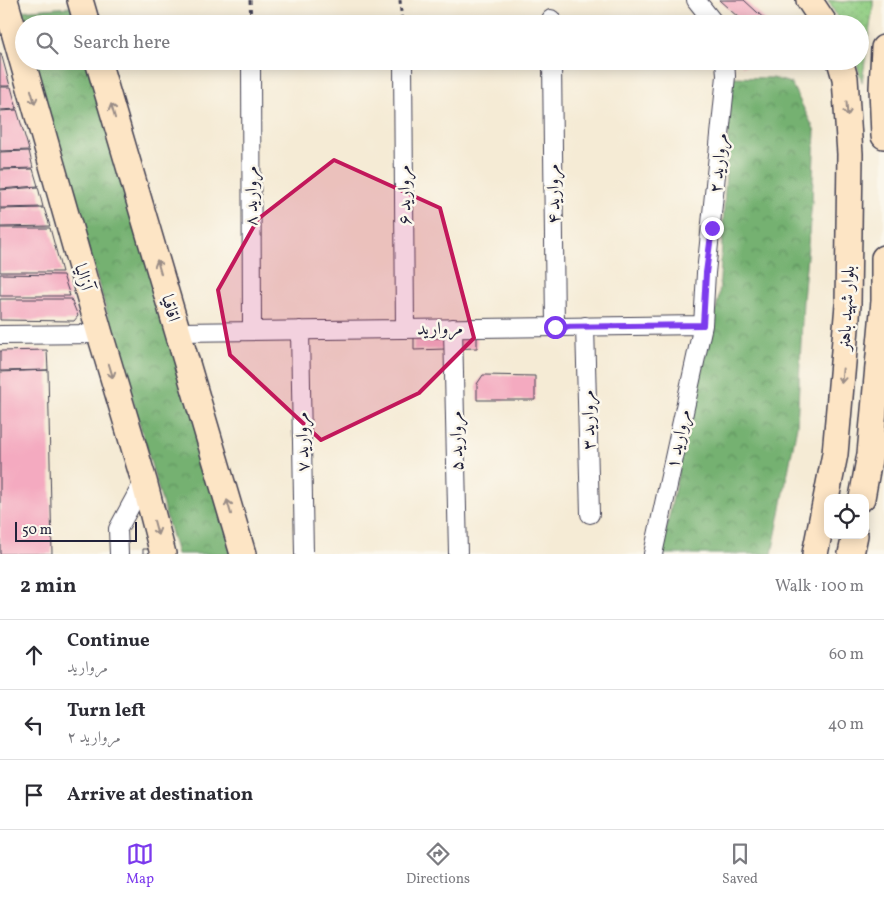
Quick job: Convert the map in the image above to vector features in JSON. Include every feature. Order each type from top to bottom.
[{"type":"street","name":"آزالیا","points":[[5,0],[15,35]]},
{"type":"street","points":[[80,0],[84,15]]},
{"type":"street","points":[[696,0],[708,15]]},
{"type":"street","points":[[809,0],[820,15]]},
{"type":"street","points":[[884,48],[882,88],[884,136]]},
{"type":"street","name":"آزالیا","points":[[25,70],[144,481],[163,554]]},
{"type":"street","name":"اقاقیا","points":[[101,70],[243,554]]},
{"type":"street","name":"مروارید ۸","points":[[251,70],[252,331]]},
{"type":"street","name":"مروارید ۶","points":[[402,70],[406,329]]},
{"type":"street","name":"مروارید ۴","points":[[552,70],[555,327]]},
{"type":"street","name":"مروارید ۲","points":[[703,325],[706,273],[726,70]]},
{"type":"street","name":"بلوار شهید باهنر","points":[[815,554],[835,454],[848,305],[850,154],[845,78],[843,70]]},
{"type":"street","name":"بلوار شهید باهنر","points":[[863,494],[870,454],[884,301],[884,258]]},
{"type":"street","name":"مروارید","points":[[178,332],[703,325]]},
{"type":"street","name":"مروارید ۱","points":[[653,554],[703,325]]},
{"type":"street","name":"مروارید ۳","points":[[586,326],[590,514]]},
{"type":"street","name":"مروارید ۵","points":[[453,328],[458,554]]},
{"type":"street","name":"مروارید ۷","points":[[300,330],[304,554]]},
{"type":"street","points":[[0,334],[100,334]]},
{"type":"street","points":[[118,554],[118,529],[144,481]]},
{"type":"street","points":[[852,554],[854,539]]},
{"type":"path","points":[[250,0],[251,15]]},
{"type":"path","points":[[400,0],[401,15]]},
{"type":"highlighted area","points":[[334,160],[440,208],[474,338],[419,393],[321,440],[230,355],[218,290],[258,219]]},
{"type":"green space","points":[[828,0],[842,2],[873,0],[869,34],[869,15],[836,15]]},
{"type":"green space","points":[[71,7],[73,15],[19,15],[17,11]]},
{"type":"green space","points":[[35,70],[91,70],[235,554],[177,554]]},
{"type":"green space","points":[[859,70],[864,70],[862,82]]},
{"type":"green space","points":[[733,77],[773,78],[791,83],[815,131],[812,201],[803,300],[797,426],[772,554],[661,554],[719,296]]},
{"type":"building","points":[[719,0],[744,0],[760,15],[736,15]]},
{"type":"building","points":[[1,53],[10,86],[0,86]]},
{"type":"building","points":[[0,87],[11,87],[17,109],[0,110]]},
{"type":"building","points":[[17,110],[29,150],[0,151],[0,111]]},
{"type":"building","points":[[29,151],[33,168],[0,169],[0,152]]},
{"type":"building","points":[[33,169],[38,186],[0,189],[0,170]]},
{"type":"building","points":[[38,187],[43,207],[0,208],[0,190]]},
{"type":"building","points":[[44,208],[50,226],[0,227],[0,209]]},
{"type":"building","points":[[0,228],[50,228],[62,272],[0,272]]},
{"type":"building","points":[[0,274],[63,275],[70,296],[0,296]]},
{"type":"building","points":[[0,299],[71,299],[78,316],[74,321],[0,320]]},
{"type":"building","points":[[477,325],[477,348],[414,350],[414,327]]},
{"type":"building","points":[[47,350],[48,370],[0,371],[0,351]]},
{"type":"building","points":[[48,370],[52,554],[0,554],[0,372]]},
{"type":"building","points":[[483,375],[535,376],[535,400],[477,400],[477,384]]},
{"type":"building","points":[[143,549],[152,549],[153,554],[143,554]]},
{"type":"route","points":[[555,327],[703,325],[706,273],[712,228]]}]
